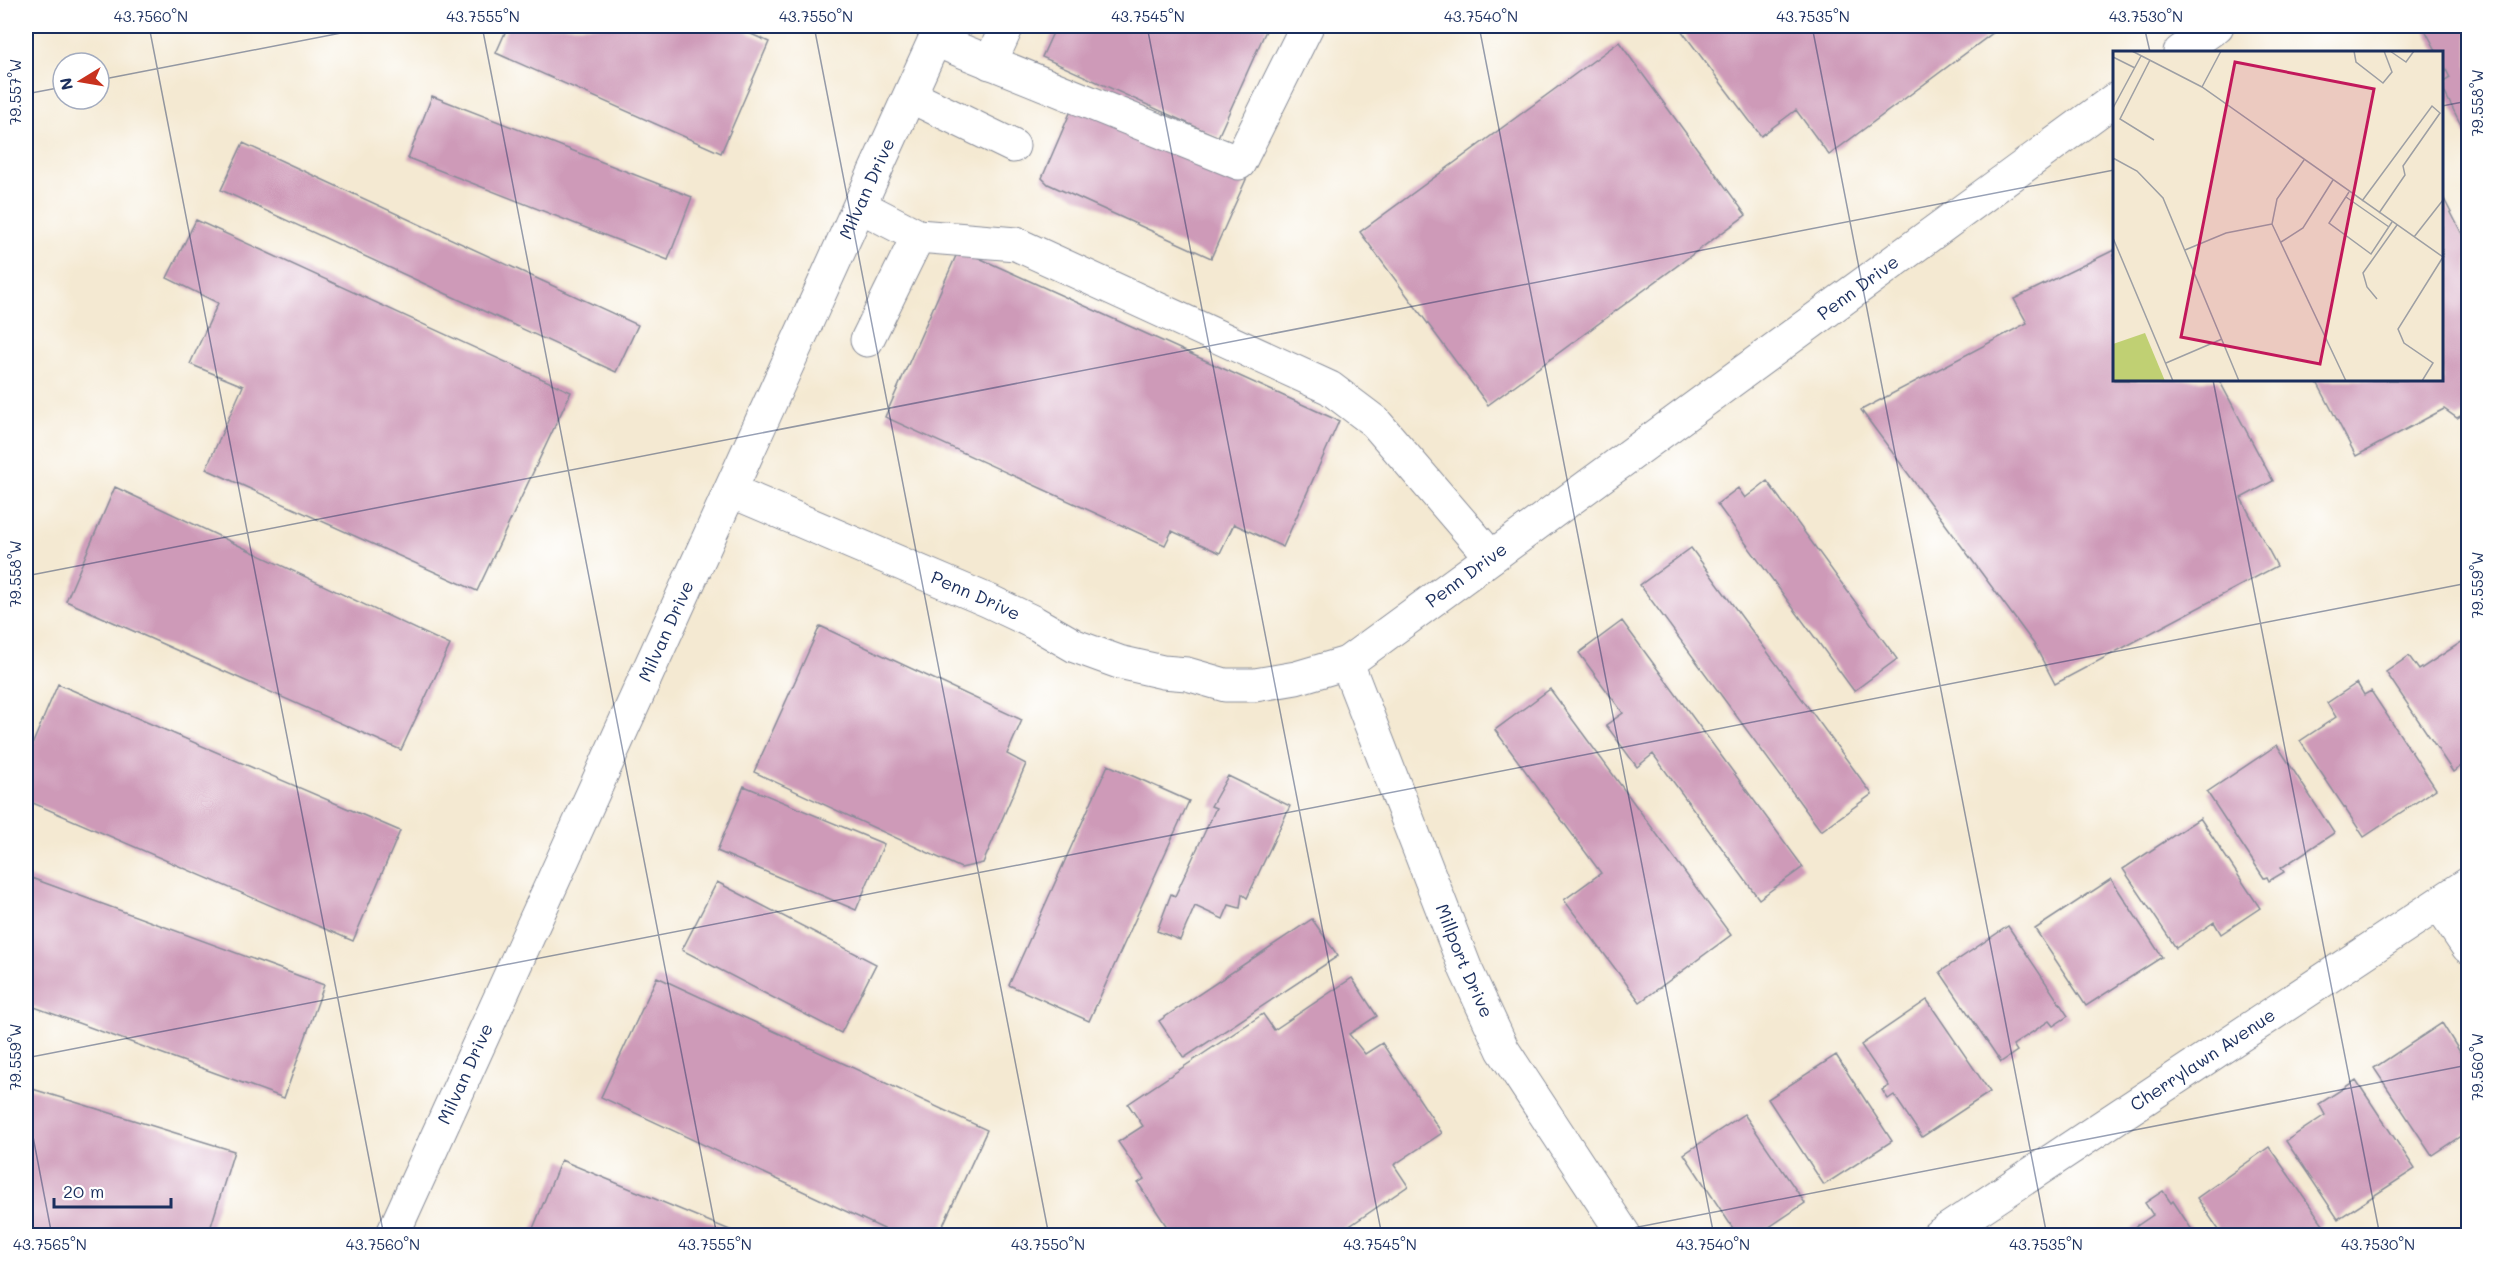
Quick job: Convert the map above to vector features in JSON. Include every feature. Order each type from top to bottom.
[{"type":"street","points":[[990,63],[1006,26]]},
{"type":"street","points":[[938,33],[990,63],[1239,163],[1307,26]]},
{"type":"street","points":[[2181,51],[2217,26]]},
{"type":"street","name":"Milvan Drive","points":[[392,1236],[938,33]]},
{"type":"street","points":[[910,96],[1013,146]]},
{"type":"street","name":"Penn Drive","points":[[731,491],[989,601],[1035,623],[1075,646],[1119,662],[1163,672],[1187,674],[1225,685],[1255,686],[1296,678],[1347,663],[2113,101]]},
{"type":"street","points":[[860,206],[918,236],[1016,244],[1330,388],[1375,422],[1491,557]]},
{"type":"street","points":[[867,339],[918,236]]},
{"type":"street","name":"Millport Drive","points":[[1347,663],[1466,970],[1503,1050],[1625,1236]]},
{"type":"street","name":"Cherrylawn Avenue","points":[[1938,1236],[2469,884]]},
{"type":"street","points":[[2439,904],[2469,947]]},
{"type":"building","points":[[508,26],[733,26],[769,42],[721,153],[496,53]]},
{"type":"building","points":[[1056,26],[1268,26],[1218,137],[1042,57]]},
{"type":"building","points":[[1678,26],[1989,26],[1994,32],[1829,155],[1796,110],[1761,136]]},
{"type":"building","points":[[2423,26],[2468,26],[2468,139],[2443,89],[2443,82],[2450,78],[2443,63],[2443,51],[2436,51]]},
{"type":"building","points":[[1619,42],[1746,215],[1488,405],[1360,232]]},
{"type":"building","points":[[432,96],[692,197],[668,260],[408,158]]},
{"type":"building","points":[[1076,99],[1248,175],[1211,258],[1048,184],[1042,178]]},
{"type":"building","points":[[243,143],[638,325],[616,372],[221,190]]},
{"type":"building","points":[[2443,197],[2468,246],[2468,412],[2457,418],[2444,409],[2356,456],[2317,381],[2443,381]]},
{"type":"building","points":[[196,220],[571,392],[477,591],[206,469],[243,386],[190,364],[218,303],[167,278]]},
{"type":"building","points":[[959,249],[1339,421],[1283,547],[1234,524],[1220,553],[1172,531],[1165,545],[885,417]]},
{"type":"building","points":[[2113,250],[2113,381],[2220,381],[2273,481],[2241,498],[2277,566],[2055,684],[2034,644],[1861,410],[2027,323],[2014,299]]},
{"type":"building","points":[[1767,481],[1897,659],[1854,691],[1717,504],[1738,488],[1745,498]]},
{"type":"building","points":[[115,487],[450,645],[401,750],[66,601]]},
{"type":"building","points":[[1691,548],[1872,794],[1821,831],[1640,585]]},
{"type":"building","points":[[1622,621],[1803,867],[1759,899],[1653,754],[1637,767],[1606,725],[1623,713],[1579,653]]},
{"type":"building","points":[[820,626],[1022,720],[1007,754],[1026,764],[983,863],[961,868],[754,772]]},
{"type":"building","points":[[2463,641],[2468,648],[2468,761],[2453,772],[2386,672],[2409,656],[2419,670]]},
{"type":"building","points":[[2357,683],[2364,695],[2371,691],[2436,789],[2364,837],[2300,741],[2336,717],[2327,703]]},
{"type":"building","points":[[58,684],[400,831],[353,941],[26,800],[26,759]]},
{"type":"building","points":[[1550,689],[1731,935],[1640,1002],[1564,900],[1601,873],[1495,730]]},
{"type":"building","points":[[2277,745],[2334,833],[2281,868],[2284,872],[2269,881],[2267,877],[2264,878],[2207,792]]},
{"type":"building","points":[[1108,765],[1189,801],[1089,1021],[1009,985]]},
{"type":"building","points":[[1228,776],[1290,806],[1247,898],[1242,894],[1240,908],[1229,905],[1223,919],[1195,906],[1180,940],[1157,931],[1171,894],[1175,896],[1216,808],[1211,806]]},
{"type":"building","points":[[744,786],[884,844],[856,910],[717,851]]},
{"type":"building","points":[[2200,818],[2260,908],[2221,934],[2214,922],[2176,948],[2123,869]]},
{"type":"building","points":[[26,876],[324,985],[284,1098],[26,1004],[26,964],[29,955],[26,954]]},
{"type":"building","points":[[2111,879],[2162,957],[2086,1006],[2035,929]]},
{"type":"building","points":[[717,882],[876,964],[841,1033],[682,950]]},
{"type":"building","points":[[1312,919],[1338,956],[1184,1058],[1159,1021]]},
{"type":"building","points":[[2008,926],[2068,1016],[2053,1026],[2049,1021],[2013,1045],[2017,1051],[2001,1062],[1940,972]]},
{"type":"building","points":[[657,977],[987,1130],[938,1236],[899,1236],[601,1097]]},
{"type":"building","points":[[1352,978],[1377,1016],[1349,1034],[1365,1054],[1382,1043],[1442,1133],[1394,1165],[1408,1186],[1335,1236],[1173,1236],[1138,1183],[1144,1179],[1118,1142],[1143,1126],[1128,1104],[1263,1014],[1274,1030]]},
{"type":"building","points":[[1927,1000],[1990,1092],[1922,1137],[1894,1095],[1888,1099],[1882,1090],[1889,1086],[1861,1045]]},
{"type":"building","points":[[2442,1023],[2468,1065],[2468,1131],[2432,1155],[2374,1068]]},
{"type":"building","points":[[1836,1055],[1892,1141],[1824,1185],[1768,1099]]},
{"type":"building","points":[[2356,1080],[2415,1169],[2338,1219],[2286,1141],[2325,1115],[2319,1104]]},
{"type":"building","points":[[26,1087],[234,1151],[208,1236],[26,1236]]},
{"type":"building","points":[[1744,1114],[1805,1203],[1756,1236],[1738,1236],[1684,1154]]},
{"type":"building","points":[[2269,1147],[2323,1224],[2306,1236],[2223,1236],[2197,1198]]},
{"type":"building","points":[[561,1160],[742,1235],[742,1236],[530,1236]]},
{"type":"building","points":[[2163,1191],[2171,1203],[2173,1201],[2196,1236],[2122,1236],[2153,1215],[2145,1203]]}]
